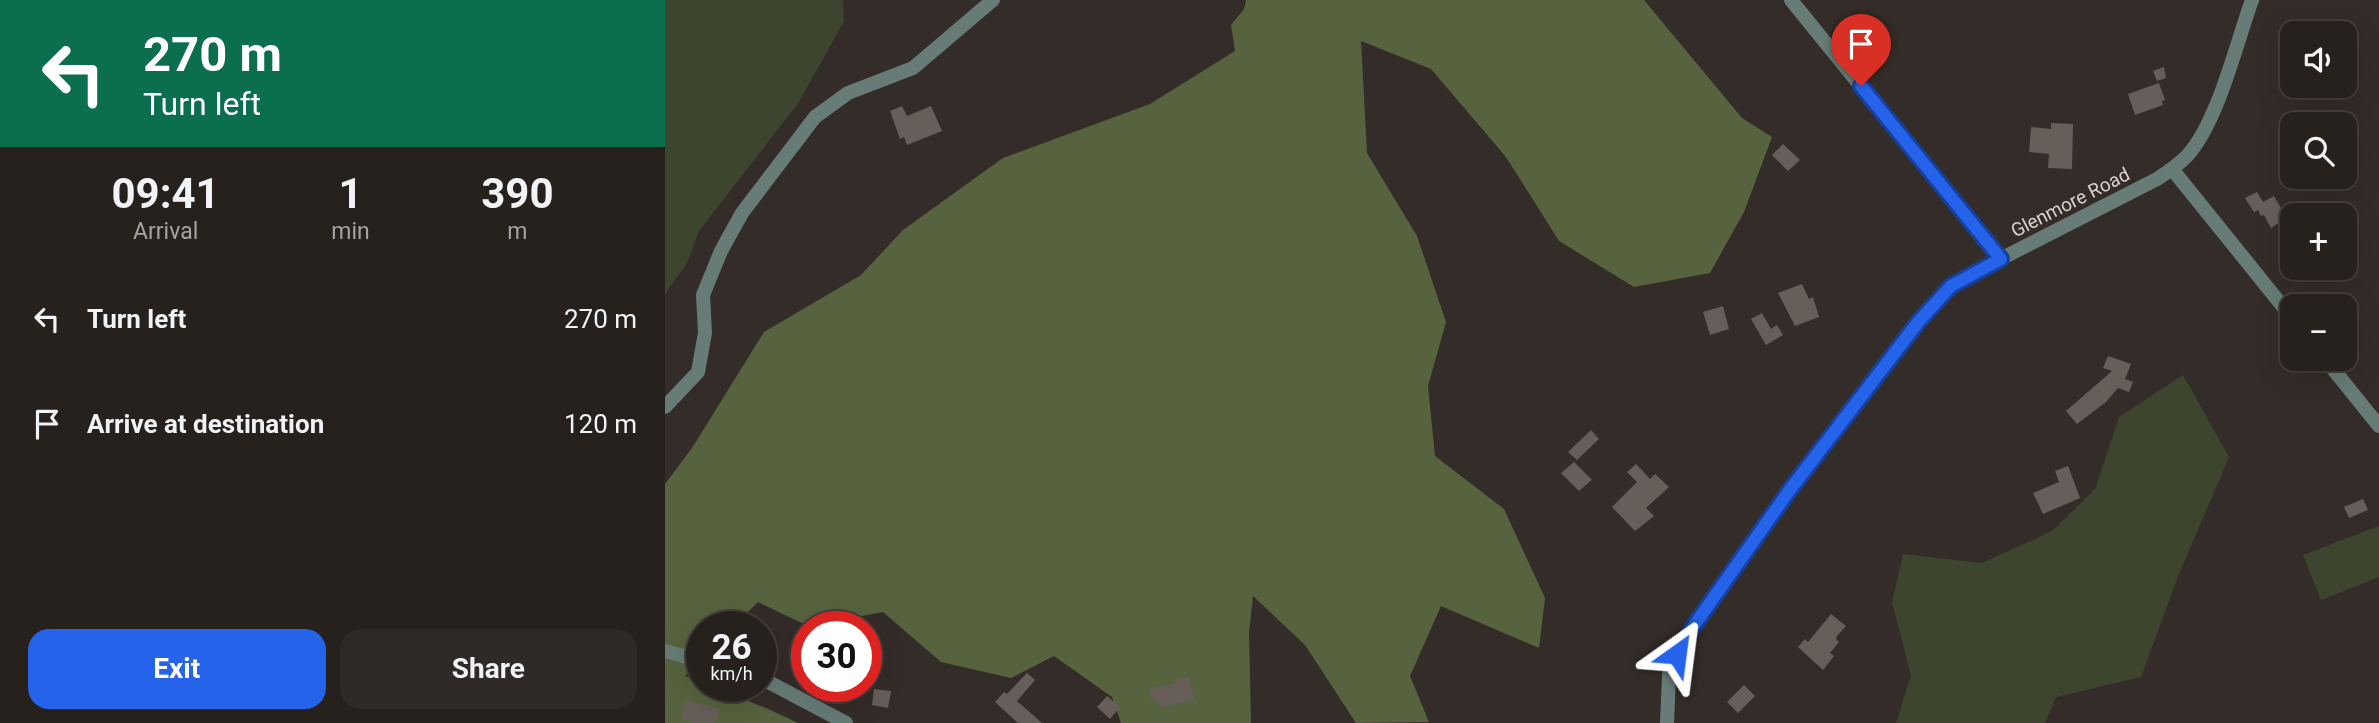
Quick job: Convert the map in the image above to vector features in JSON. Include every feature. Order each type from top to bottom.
[{"type":"street","points":[[665,407],[698,372],[705,333],[703,295],[721,251],[742,213],[815,117],[848,93],[913,68],[993,0]]},
{"type":"street","points":[[1791,0],[2001,259]]},
{"type":"street","name":"Glenmore Road","points":[[1667,723],[1669,676],[1684,641],[1789,491],[1939,298],[1951,286],[2172,169],[2188,155],[2209,120],[2252,0]]},
{"type":"street","points":[[2172,169],[2280,303]]},
{"type":"street","points":[[2335,371],[2379,426]]},
{"type":"street","points":[[665,650],[686,656]]},
{"type":"street","points":[[777,686],[846,723]]},
{"type":"green space","points":[[665,0],[843,0],[844,21],[799,102],[699,231],[687,263],[665,294]]},
{"type":"green space","points":[[1246,0],[1644,0],[1742,118],[1772,137],[1744,212],[1710,273],[1634,287],[1559,241],[1506,157],[1431,69],[1361,41],[1367,153],[1417,236],[1446,322],[1428,386],[1435,456],[1504,509],[1545,598],[1539,648],[1441,606],[1410,676],[1429,722],[1356,723],[1305,645],[1253,596],[1249,633],[1251,723],[1121,723],[1112,697],[1054,656],[1011,678],[941,662],[882,611],[791,611],[791,618],[758,602],[749,611],[686,611],[686,702],[751,702],[798,723],[665,723],[665,484],[692,448],[764,332],[861,275],[903,230],[1003,158],[1150,104],[1235,51],[1231,25],[1244,9]]},
{"type":"green space","points":[[2183,375],[2229,457],[2179,574],[2141,677],[2056,697],[2045,723],[1896,723],[1911,675],[1892,603],[1903,554],[1982,563],[2052,531],[2095,489],[2119,417]]},
{"type":"green space","points":[[2379,526],[2379,577],[2321,600],[2303,555]]},
{"type":"building","points":[[2164,67],[2166,78],[2157,81],[2153,71]]},
{"type":"building","points":[[2159,83],[2165,100],[2162,101],[2163,105],[2135,115],[2128,94]]},
{"type":"building","points":[[902,106],[907,116],[931,106],[942,131],[907,145],[904,137],[900,139],[890,111]]},
{"type":"building","points":[[2051,123],[2073,124],[2072,169],[2048,168],[2049,154],[2029,152],[2031,127],[2051,129]]},
{"type":"building","points":[[1783,144],[1800,160],[1788,171],[1772,155]]},
{"type":"building","points":[[2257,192],[2263,202],[2274,196],[2280,206],[2280,222],[2271,228],[2264,215],[2261,216],[2258,210],[2254,212],[2245,198]]},
{"type":"building","points":[[1802,284],[1809,299],[1813,297],[1819,317],[1795,326],[1778,293]]},
{"type":"building","points":[[1723,306],[1729,329],[1710,335],[1703,312]]},
{"type":"building","points":[[1762,313],[1771,329],[1777,325],[1783,335],[1766,345],[1751,319]]},
{"type":"building","points":[[2108,356],[2131,364],[2125,379],[2133,382],[2129,392],[2118,388],[2106,402],[2077,424],[2066,411],[2112,371],[2103,368]]},
{"type":"building","points":[[1591,430],[1599,439],[1577,460],[1568,452]]},
{"type":"building","points":[[1574,462],[1592,480],[1579,491],[1561,473]]},
{"type":"building","points":[[1636,464],[1650,479],[1655,474],[1669,487],[1646,508],[1654,516],[1635,531],[1612,507],[1637,482],[1627,472]]},
{"type":"building","points":[[2068,466],[2080,498],[2043,514],[2033,493],[2059,482],[2055,471]]},
{"type":"building","points":[[2363,499],[2368,510],[2349,518],[2344,507]]},
{"type":"building","points":[[1831,614],[1846,626],[1837,636],[1839,642],[1830,653],[1834,656],[1823,670],[1798,647],[1805,639],[1808,642]]},
{"type":"building","points":[[1027,673],[1035,680],[1017,701],[1042,723],[1018,723],[995,702],[1004,692],[1007,694]]},
{"type":"building","points":[[1189,677],[1194,700],[1160,707],[1158,700],[1152,701],[1149,688],[1166,686],[1176,683],[1177,679]]},
{"type":"building","points":[[1744,685],[1755,696],[1738,713],[1727,702]]},
{"type":"building","points":[[882,690],[891,691],[888,708],[872,705],[872,702],[882,702]]},
{"type":"building","points":[[1107,696],[1120,707],[1110,719],[1097,707]]},
{"type":"building","points":[[686,700],[720,709],[715,723],[693,723],[680,719]]},
{"type":"route","points":[[1677,654],[1693,627],[1789,491],[1919,321],[1951,286],[2001,259],[1861,86]]}]
